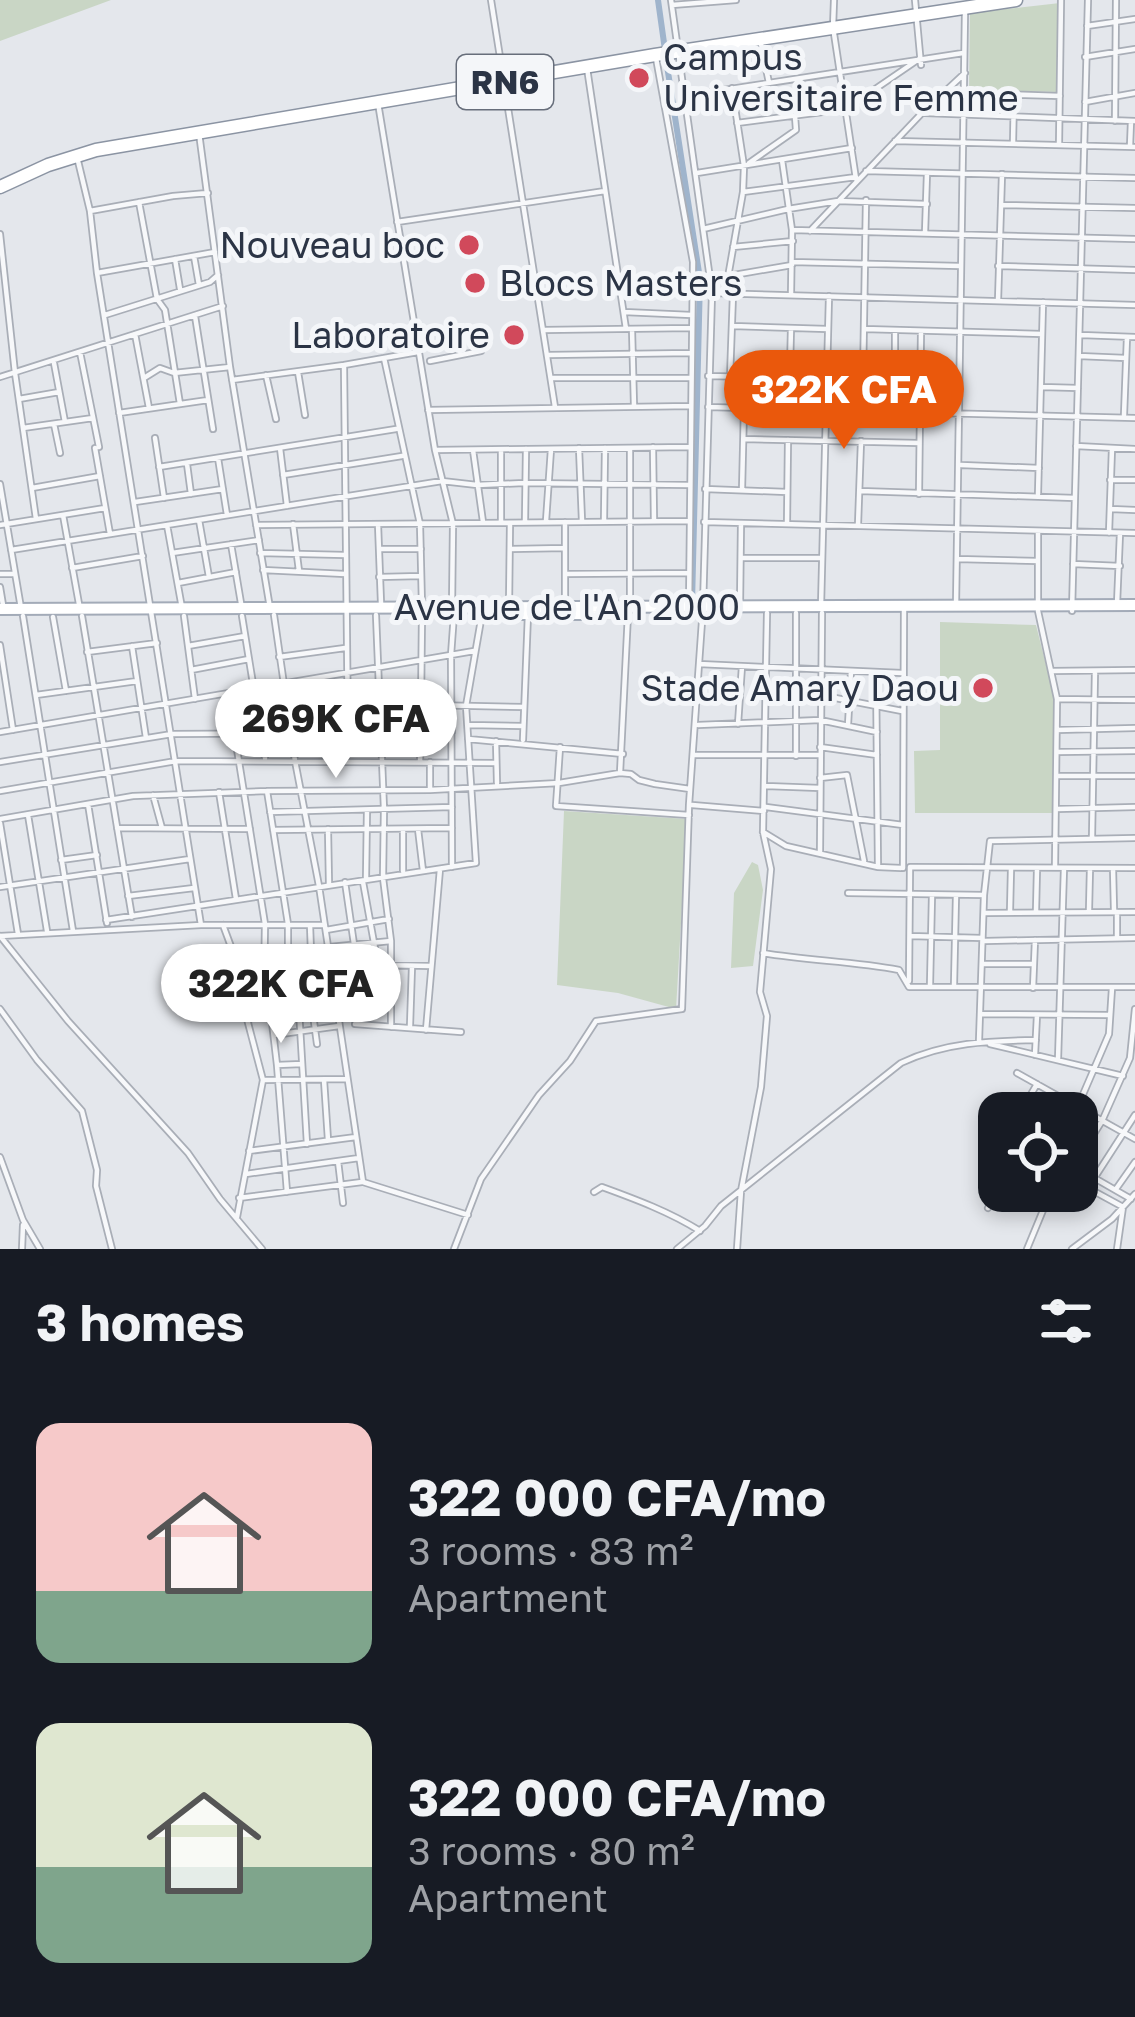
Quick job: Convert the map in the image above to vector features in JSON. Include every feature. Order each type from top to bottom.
[{"type":"highway","name":"RN6","points":[[0,187],[77,154],[833,27],[915,8],[1016,0]]},
{"type":"main road","name":"Avenue de l'An 2000","points":[[1072,608],[1117,604],[1135,608]]},
{"type":"main road","name":"Avenue de l'An 2000","points":[[22,613],[453,611],[509,606],[767,613],[821,610]]},
{"type":"main road","name":"Avenue de l'An 2000","points":[[453,611],[528,614],[740,606],[1135,608]]},
{"type":"main road","name":"Avenue de l'An 2000","points":[[904,609],[1038,609]]},
{"type":"main road","name":"Avenue de l'An 2000","points":[[1,611],[53,616],[81,613]]},
{"type":"street","points":[[490,0],[555,407]]},
{"type":"street","points":[[454,1249],[481,1180],[538,1095],[570,1061],[596,1022],[682,1009],[689,805],[703,610],[712,293],[672,3],[736,0]]},
{"type":"street","points":[[834,0],[833,27],[856,178]]},
{"type":"street","points":[[1059,145],[1061,0]]},
{"type":"street","points":[[1072,608],[1088,0]]},
{"type":"street","points":[[1115,121],[1116,0]]},
{"type":"street","points":[[956,606],[964,73],[973,4]]},
{"type":"street","points":[[915,8],[921,61]]},
{"type":"street","points":[[1087,26],[1135,19]]},
{"type":"street","points":[[760,38],[769,83]]},
{"type":"street","points":[[1085,57],[1135,49]]},
{"type":"street","points":[[685,96],[965,52]]},
{"type":"street","points":[[655,55],[693,262],[688,607]]},
{"type":"street","points":[[737,123],[846,109],[921,61]]},
{"type":"street","points":[[587,66],[634,354],[634,406]]},
{"type":"street","points":[[810,231],[856,178],[964,73]]},
{"type":"street","points":[[730,377],[733,326],[728,275],[744,166],[732,88]]},
{"type":"street","points":[[964,93],[1060,96]]},
{"type":"street","points":[[1085,102],[1135,93]]},
{"type":"street","points":[[1012,144],[1014,94]]},
{"type":"street","points":[[378,103],[434,450],[453,524],[452,867]]},
{"type":"street","points":[[896,141],[1132,147],[1133,121],[922,113]]},
{"type":"street","points":[[744,166],[796,130],[795,116]]},
{"type":"street","points":[[200,134],[230,368],[320,886],[362,1181]]},
{"type":"street","points":[[695,174],[852,148]]},
{"type":"street","points":[[77,154],[201,925]]},
{"type":"street","points":[[782,160],[793,241],[791,296]]},
{"type":"street","points":[[866,170],[1135,178]]},
{"type":"street","points":[[925,234],[927,172]]},
{"type":"street","points":[[998,301],[1002,175]]},
{"type":"street","points":[[743,192],[856,178]]},
{"type":"street","points":[[397,222],[606,190]]},
{"type":"street","points":[[89,211],[208,193]]},
{"type":"street","points":[[863,379],[866,200]]},
{"type":"street","points":[[703,229],[838,201],[927,204]]},
{"type":"street","points":[[139,202],[157,299],[165,310],[180,404]]},
{"type":"street","points":[[1002,205],[1135,208]]},
{"type":"street","points":[[792,230],[1135,239]]},
{"type":"street","points":[[0,235],[36,519]]},
{"type":"street","points":[[733,248],[793,241]]},
{"type":"street","points":[[97,273],[217,252]]},
{"type":"street","points":[[194,256],[199,284]]},
{"type":"street","points":[[175,259],[180,290]]},
{"type":"street","points":[[728,275],[792,263],[962,266]]},
{"type":"street","points":[[998,266],[1135,270]]},
{"type":"street","points":[[104,316],[218,275]]},
{"type":"street","points":[[620,286],[694,292]]},
{"type":"street","points":[[712,293],[1135,304]]},
{"type":"street","points":[[820,852],[821,558],[829,296]]},
{"type":"street","points":[[1038,497],[1043,302]]},
{"type":"street","points":[[0,377],[223,306]]},
{"type":"street","points":[[624,312],[692,315]]},
{"type":"street","points":[[195,316],[213,429]]},
{"type":"street","points":[[733,326],[827,329]]},
{"type":"street","points":[[544,330],[691,328]]},
{"type":"street","points":[[789,409],[791,328]]},
{"type":"street","points":[[864,328],[1042,334]]},
{"type":"street","points":[[895,329],[895,380]]},
{"type":"street","points":[[919,494],[921,330]]},
{"type":"street","points":[[135,334],[149,408]]},
{"type":"street","points":[[1079,335],[1131,337],[1124,417]]},
{"type":"street","points":[[80,352],[110,534]]},
{"type":"street","points":[[232,380],[418,352]]},
{"type":"street","points":[[430,361],[481,352]]},
{"type":"street","points":[[548,355],[691,353]]},
{"type":"street","points":[[1078,356],[1126,358]]},
{"type":"street","points":[[384,358],[420,524],[421,705]]},
{"type":"street","points":[[54,360],[65,422]]},
{"type":"street","points":[[344,365],[348,733]]},
{"type":"street","points":[[144,378],[160,368],[174,373],[230,368]]},
{"type":"street","points":[[298,372],[305,415]]},
{"type":"street","points":[[266,375],[276,419]]},
{"type":"street","points":[[708,376],[790,378]]},
{"type":"street","points":[[551,378],[691,378]]},
{"type":"street","points":[[827,378],[921,380]]},
{"type":"street","points":[[1041,387],[1078,388]]},
{"type":"street","points":[[19,399],[59,392]]},
{"type":"street","points":[[119,413],[208,400]]},
{"type":"street","points":[[428,410],[691,406]]},
{"type":"street","points":[[708,407],[1135,418]]},
{"type":"street","points":[[742,490],[744,408]]},
{"type":"street","points":[[23,428],[93,418]]},
{"type":"street","points":[[54,424],[60,454]]},
{"type":"street","points":[[159,467],[398,429]]},
{"type":"street","points":[[155,438],[164,498]]},
{"type":"street","points":[[743,439],[919,442]]},
{"type":"street","points":[[787,524],[788,440]]},
{"type":"street","points":[[858,527],[861,441]]},
{"type":"street","points":[[1076,446],[1135,449]]},
{"type":"street","points":[[653,447],[654,520]]},
{"type":"street","points":[[434,450],[690,447]]},
{"type":"street","points":[[280,448],[287,506]]},
{"type":"street","points":[[579,448],[583,523]]},
{"type":"street","points":[[604,448],[604,522]]},
{"type":"street","points":[[620,773],[629,610],[630,448]]},
{"type":"street","points":[[1109,533],[1112,448]]},
{"type":"street","points":[[525,522],[526,449]]},
{"type":"street","points":[[546,522],[551,449]]},
{"type":"street","points":[[473,450],[483,523]]},
{"type":"street","points":[[500,450],[501,523]]},
{"type":"street","points":[[283,475],[404,455]]},
{"type":"street","points":[[218,458],[227,515]]},
{"type":"street","points":[[187,463],[191,494]]},
{"type":"street","points":[[958,465],[1040,468]]},
{"type":"street","points":[[32,488],[100,476]]},
{"type":"street","points":[[1110,480],[1135,480]]},
{"type":"street","points":[[11,550],[442,482],[688,485]]},
{"type":"street","points":[[0,484],[73,931]]},
{"type":"street","points":[[134,502],[223,489]]},
{"type":"street","points":[[705,489],[787,491]]},
{"type":"street","points":[[860,491],[1075,498]]},
{"type":"street","points":[[3,524],[105,508]]},
{"type":"street","points":[[1109,509],[1135,510]]},
{"type":"street","points":[[63,515],[132,916]]},
{"type":"street","points":[[199,520],[208,578]]},
{"type":"street","points":[[256,525],[688,520]]},
{"type":"street","points":[[378,523],[383,878],[392,941],[391,1027]]},
{"type":"street","points":[[509,606],[510,523]]},
{"type":"street","points":[[565,606],[566,523]]},
{"type":"street","points":[[704,523],[1135,533]]},
{"type":"street","points":[[740,606],[741,523]]},
{"type":"street","points":[[293,524],[299,571]]},
{"type":"street","points":[[167,525],[195,699]]},
{"type":"street","points":[[1038,532],[1038,609],[1057,699],[1055,838],[1063,913],[1058,1060]]},
{"type":"street","points":[[1117,604],[1120,533]]},
{"type":"street","points":[[172,553],[259,540]]},
{"type":"street","points":[[231,544],[265,760]]},
{"type":"street","points":[[510,549],[565,548]]},
{"type":"street","points":[[379,549],[421,549]]},
{"type":"street","points":[[260,553],[345,555]]},
{"type":"street","points":[[73,568],[143,556]]},
{"type":"street","points":[[740,558],[821,558]]},
{"type":"street","points":[[957,559],[1038,561]]},
{"type":"street","points":[[1073,564],[1120,566]]},
{"type":"street","points":[[263,570],[345,574]]},
{"type":"street","points":[[178,583],[236,572]]},
{"type":"street","points":[[565,574],[688,573]]},
{"type":"street","points":[[0,574],[15,574]]},
{"type":"street","points":[[379,577],[422,576]]},
{"type":"street","points":[[0,587],[1,611]]},
{"type":"street","points":[[904,609],[903,825],[910,895],[909,987]]},
{"type":"street","points":[[736,1249],[767,1016],[760,992],[771,869],[763,832],[767,613]]},
{"type":"street","points":[[796,613],[796,756]]},
{"type":"street","points":[[106,920],[476,863],[466,706],[482,614]]},
{"type":"street","points":[[523,743],[528,614]]},
{"type":"street","points":[[53,616],[67,691]]},
{"type":"street","points":[[188,646],[245,636]]},
{"type":"street","points":[[88,652],[158,643]]},
{"type":"street","points":[[0,645],[14,730]]},
{"type":"street","points":[[132,646],[146,738]]},
{"type":"street","points":[[279,657],[346,647]]},
{"type":"street","points":[[0,732],[476,651]]},
{"type":"street","points":[[191,670],[249,659]]},
{"type":"street","points":[[699,664],[902,673]]},
{"type":"street","points":[[738,724],[742,666]]},
{"type":"street","points":[[1052,671],[1135,670]]},
{"type":"street","points":[[848,725],[850,671]]},
{"type":"street","points":[[1092,838],[1095,671]]},
{"type":"street","points":[[876,672],[878,867]]},
{"type":"street","points":[[316,678],[319,733]]},
{"type":"street","points":[[36,695],[137,681]]},
{"type":"street","points":[[228,693],[265,924],[264,990]]},
{"type":"street","points":[[820,695],[902,711]]},
{"type":"street","points":[[1057,699],[1135,700]]},
{"type":"street","points":[[380,704],[524,706]]},
{"type":"street","points":[[696,726],[820,720],[877,732]]},
{"type":"street","points":[[467,725],[523,726]]},
{"type":"street","points":[[1056,730],[1135,728]]},
{"type":"street","points":[[0,762],[172,734],[452,732]]},
{"type":"street","points":[[420,762],[421,733]]},
{"type":"street","points":[[468,739],[623,754]]},
{"type":"street","points":[[496,741],[497,785]]},
{"type":"street","points":[[560,747],[556,806],[689,814]]},
{"type":"street","points":[[694,754],[796,756],[820,751],[877,755]]},
{"type":"street","points":[[1056,752],[1135,751]]},
{"type":"street","points":[[0,791],[176,761],[496,763]]},
{"type":"street","points":[[430,762],[430,790]]},
{"type":"street","points":[[18,934],[0,821],[28,814],[153,795],[430,790],[559,783],[620,773],[691,789]]},
{"type":"street","points":[[820,778],[847,775],[864,863]]},
{"type":"street","points":[[1055,776],[1135,776]]},
{"type":"street","points":[[764,786],[820,788]]},
{"type":"street","points":[[267,791],[288,924],[288,967]]},
{"type":"street","points":[[219,792],[236,898]]},
{"type":"street","points":[[153,795],[162,828]]},
{"type":"street","points":[[88,804],[108,929]]},
{"type":"street","points":[[689,805],[820,813],[903,825]]},
{"type":"street","points":[[271,812],[452,807]]},
{"type":"street","points":[[1055,808],[1135,807]]},
{"type":"street","points":[[367,810],[365,880],[378,965]]},
{"type":"street","points":[[28,814],[47,932]]},
{"type":"street","points":[[273,830],[452,828]]},
{"type":"street","points":[[117,829],[250,829]]},
{"type":"street","points":[[403,829],[404,874]]},
{"type":"street","points":[[418,829],[423,871]]},
{"type":"street","points":[[328,830],[329,885]]},
{"type":"street","points":[[763,832],[786,846],[878,867],[1135,868]]},
{"type":"street","points":[[979,1041],[984,895],[991,840],[1135,838]]},
{"type":"street","points":[[61,860],[97,855]]},
{"type":"street","points":[[0,887],[191,859]]},
{"type":"street","points":[[426,1030],[440,868]]},
{"type":"street","points":[[1089,912],[1090,868]]},
{"type":"street","points":[[1113,868],[1118,938]]},
{"type":"street","points":[[1010,913],[1011,869]]},
{"type":"street","points":[[1036,913],[1037,869]]},
{"type":"street","points":[[345,883],[357,965]]},
{"type":"street","points":[[128,896],[195,887]]},
{"type":"street","points":[[848,893],[984,895]]},
{"type":"street","points":[[929,987],[932,895]]},
{"type":"street","points":[[954,987],[956,895]]},
{"type":"street","points":[[983,913],[1135,912]]},
{"type":"street","points":[[0,935],[201,925],[351,926],[389,920]]},
{"type":"street","points":[[223,925],[240,971],[262,1080],[237,1218]]},
{"type":"street","points":[[310,925],[312,981]]},
{"type":"street","points":[[0,935],[68,1021],[188,1153],[262,1249]]},
{"type":"street","points":[[910,936],[1135,938]]},
{"type":"street","points":[[1033,988],[1035,940]]},
{"type":"street","points":[[328,947],[392,941]]},
{"type":"street","points":[[763,952],[899,970],[909,987]]},
{"type":"street","points":[[240,971],[311,964]]},
{"type":"street","points":[[330,964],[431,966]]},
{"type":"street","points":[[982,964],[1034,964]]},
{"type":"street","points":[[410,1028],[412,966]]},
{"type":"street","points":[[243,994],[332,978]]},
{"type":"street","points":[[909,987],[1135,987]]},
{"type":"street","points":[[1084,1092],[1109,1034],[1112,988]]},
{"type":"street","points":[[247,1018],[335,1004]]},
{"type":"street","points":[[312,1007],[317,1045]]},
{"type":"street","points":[[0,1009],[82,1112],[112,1249]]},
{"type":"street","points":[[298,1010],[307,1144]]},
{"type":"street","points":[[271,1014],[287,1192]]},
{"type":"street","points":[[982,1014],[1111,1016]]},
{"type":"street","points":[[1098,1128],[1133,1058],[1135,1014]]},
{"type":"street","points":[[1035,1055],[1037,1015]]},
{"type":"street","points":[[356,1024],[461,1032]]},
{"type":"street","points":[[274,1035],[339,1026]]},
{"type":"street","points":[[677,1249],[721,1206],[901,1063],[979,1041],[1036,1040]]},
{"type":"street","points":[[979,1041],[1123,1076]]},
{"type":"street","points":[[278,1065],[302,1064]]},
{"type":"street","points":[[1017,1073],[1051,1092]]},
{"type":"street","points":[[262,1080],[349,1079]]},
{"type":"street","points":[[324,1080],[328,1141]]},
{"type":"street","points":[[1032,1092],[1037,1084]]},
{"type":"street","points":[[1098,1172],[1135,1115]]},
{"type":"street","points":[[1098,1119],[1135,1139]]},
{"type":"street","points":[[249,1151],[356,1137]]},
{"type":"street","points":[[0,1157],[23,1220],[40,1249]]},
{"type":"street","points":[[245,1174],[359,1158]]},
{"type":"street","points":[[338,1161],[344,1203]]},
{"type":"street","points":[[1116,1190],[1135,1162]]},
{"type":"street","points":[[1072,1249],[1133,1197],[1098,1179]]},
{"type":"street","points":[[239,1198],[362,1181],[468,1215]]},
{"type":"street","points":[[593,1192],[602,1187],[627,1194],[700,1231]]},
{"type":"street","points":[[1098,1193],[1124,1207]]},
{"type":"street","points":[[1117,1249],[1124,1207]]},
{"type":"street","points":[[1027,1249],[1042,1212]]},
{"type":"street","points":[[22,1249],[23,1220]]},
{"type":"green space","points":[[0,0],[111,0],[0,41]]},
{"type":"green space","points":[[1060,3],[1058,92],[969,90],[970,13]]},
{"type":"green space","points":[[940,622],[1036,625],[1054,697],[1052,813],[915,813],[914,751],[940,750]]},
{"type":"green space","points":[[564,811],[687,819],[676,1009],[618,993],[557,985]]},
{"type":"green space","points":[[752,862],[758,865],[763,890],[753,966],[731,968],[734,893]]},
{"type":"waterway","points":[[658,0],[665,50]]},
{"type":"waterway","points":[[666,59],[700,279],[692,604]]},
{"type":"place","name":"Campus Universitaire Femme","points":[[639,78]]},
{"type":"place","name":"Nouveau boc","points":[[469,245]]},
{"type":"place","name":"Blocs Masters","points":[[475,283]]},
{"type":"place","name":"Laboratoire","points":[[514,335]]},
{"type":"place","name":"Stade Amary Daou","points":[[983,688]]}]
